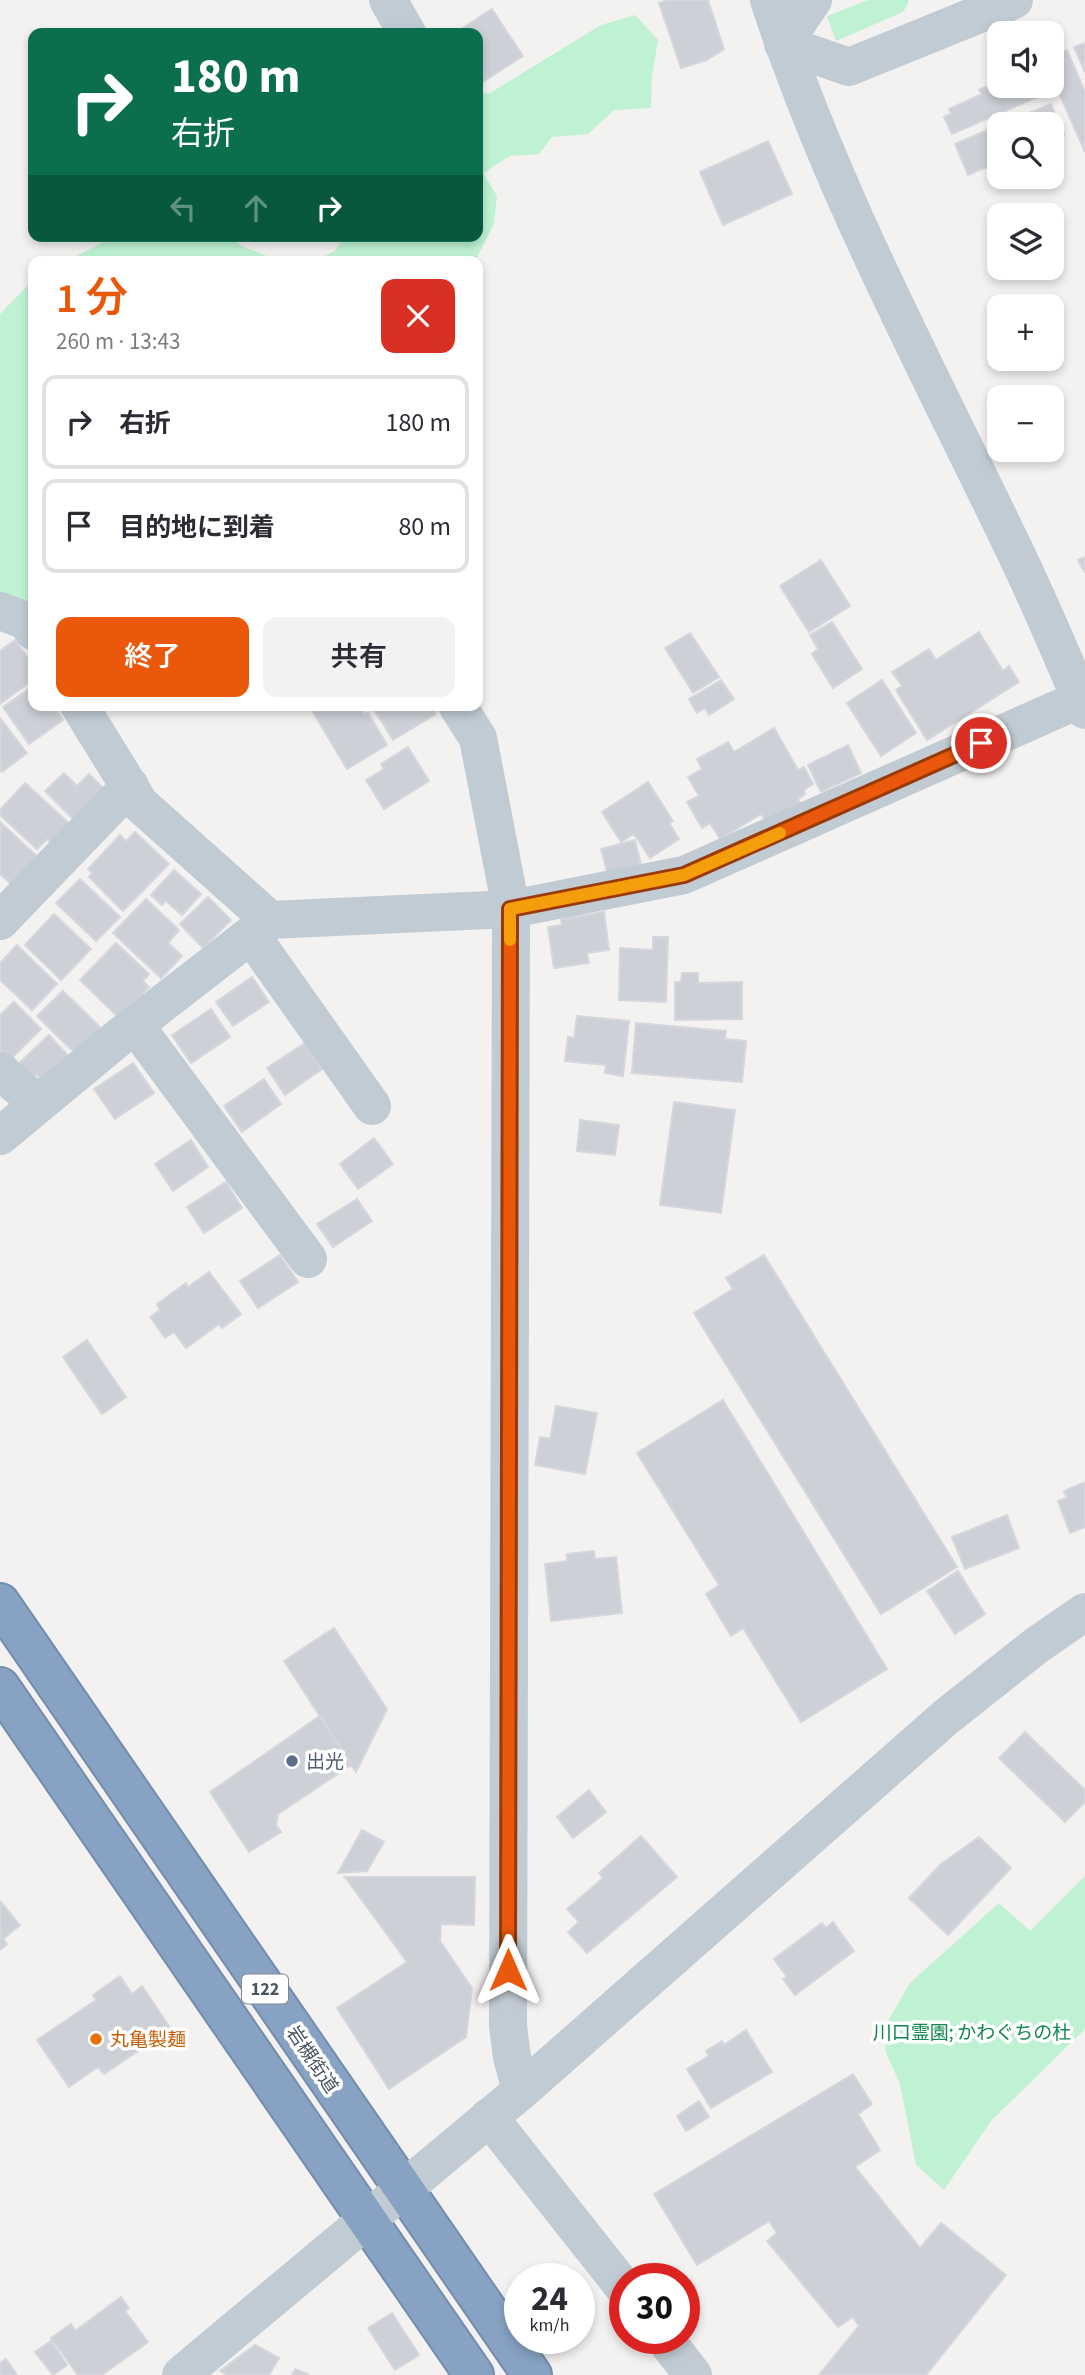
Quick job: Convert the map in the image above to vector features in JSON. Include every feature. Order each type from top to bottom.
[{"type":"highway","name":"岩槻街道","points":[[0,1603],[532,2375]]},
{"type":"highway","name":"122","points":[[0,1687],[474,2375]]},
{"type":"street","points":[[388,0],[404,28]]},
{"type":"street","points":[[0,1136],[135,1025],[260,928],[510,909],[684,875],[1084,702],[1014,548],[864,242],[783,44],[769,0]]},
{"type":"street","points":[[783,44],[813,0]]},
{"type":"street","points":[[783,44],[849,67],[1014,0]]},
{"type":"street","points":[[0,611],[28,623]]},
{"type":"street","points":[[83,711],[140,804],[260,928],[372,1106]]},
{"type":"street","points":[[461,711],[478,738],[510,909],[508,2026],[512,2057],[521,2091]]},
{"type":"street","points":[[0,921],[130,786]]},
{"type":"street","points":[[135,1025],[308,1259]]},
{"type":"street","points":[[0,1071],[37,1104]]},
{"type":"street","points":[[181,2375],[521,2091],[946,1717],[1085,1612]]},
{"type":"street","points":[[489,2118],[609,2269]]},
{"type":"street","points":[[677,2354],[693,2375]]},
{"type":"green space","points":[[868,0],[909,2],[903,12],[836,41],[827,16]]},
{"type":"green space","points":[[635,15],[658,40],[652,75],[651,108],[614,110],[588,134],[552,137],[539,154],[510,156],[483,173],[483,94],[490,93],[601,25]]},
{"type":"green space","points":[[483,173],[497,196],[494,224],[478,256],[325,256],[335,251],[340,242],[483,242]]},
{"type":"green space","points":[[103,242],[236,242],[267,256],[77,256]]},
{"type":"green space","points":[[28,285],[28,601],[0,594],[0,314]]},
{"type":"green space","name":"川口霊園; かわぐちの杜","points":[[1085,1876],[1085,2029],[991,2121],[944,2190],[916,2165],[900,2084],[885,2050],[889,2019],[910,1983],[999,1903],[1030,1931]]},
{"type":"building","points":[[668,0],[708,0],[724,49],[707,60],[681,68],[659,3]]},
{"type":"building","points":[[492,9],[523,56],[483,82],[483,28],[463,28]]},
{"type":"building","points":[[1085,43],[1085,72],[1074,47]]},
{"type":"building","points":[[1067,50],[1085,92],[1085,152],[1061,98],[1064,98],[1064,51]]},
{"type":"building","points":[[987,86],[987,98],[1035,98],[1003,112],[987,112],[987,119],[952,134],[944,117],[951,114],[949,109],[982,94],[979,90]]},
{"type":"building","points":[[1051,104],[1054,112],[1031,112]]},
{"type":"building","points":[[987,130],[987,167],[968,175],[955,144]]},
{"type":"building","points":[[768,141],[792,194],[723,225],[700,172]]},
{"type":"building","points":[[1085,557],[1085,573],[1078,560]]},
{"type":"building","points":[[821,560],[850,606],[809,632],[780,586]]},
{"type":"building","points":[[832,622],[862,669],[833,688],[812,654],[818,649],[810,635]]},
{"type":"building","points":[[979,632],[1003,671],[1009,666],[1019,682],[927,740],[896,690],[902,686],[892,672],[929,649],[936,660]]},
{"type":"building","points":[[690,633],[719,677],[693,693],[665,648]]},
{"type":"building","points":[[15,640],[28,658],[28,684],[0,704],[0,651]]},
{"type":"building","points":[[721,680],[734,699],[709,715],[705,708],[697,713],[689,699]]},
{"type":"building","points":[[882,680],[916,733],[881,756],[847,703]]},
{"type":"building","points":[[28,690],[28,711],[57,711],[63,720],[29,744],[3,707]]},
{"type":"building","points":[[375,711],[434,711],[436,714],[393,740]]},
{"type":"building","points":[[313,712],[368,713],[387,745],[347,769]]},
{"type":"building","points":[[0,718],[27,753],[2,772],[0,770]]},
{"type":"building","points":[[774,728],[798,770],[804,767],[813,784],[804,790],[805,794],[798,799],[802,805],[768,825],[761,814],[720,839],[710,823],[702,828],[687,802],[699,796],[688,777],[702,769],[697,759],[728,742],[734,752]]},
{"type":"building","points":[[848,745],[861,773],[821,792],[808,765]]},
{"type":"building","points":[[408,747],[429,781],[384,809],[366,780],[384,769],[381,764]]},
{"type":"building","points":[[64,773],[77,786],[89,774],[110,795],[80,826],[45,791]]},
{"type":"building","points":[[648,782],[673,821],[669,823],[679,839],[650,858],[634,834],[621,842],[602,812]]},
{"type":"building","points":[[25,783],[71,825],[53,845],[47,839],[37,849],[0,815],[0,810]]},
{"type":"building","points":[[0,822],[43,862],[12,885],[0,874]]},
{"type":"building","points":[[135,832],[169,864],[123,911],[89,877],[92,873],[88,869],[120,835],[126,841]]},
{"type":"building","points":[[635,840],[642,869],[609,879],[601,849]]},
{"type":"building","points":[[174,870],[201,894],[182,915],[166,901],[162,905],[151,895]]},
{"type":"building","points":[[80,879],[120,917],[96,941],[56,903]]},
{"type":"building","points":[[208,897],[231,920],[203,948],[180,924]]},
{"type":"building","points":[[146,899],[179,930],[168,943],[182,956],[161,978],[113,933]]},
{"type":"building","points":[[604,912],[609,950],[587,953],[589,963],[554,968],[548,927],[562,925],[561,919]]},
{"type":"building","points":[[54,914],[91,949],[61,980],[25,945]]},
{"type":"building","points":[[653,937],[668,937],[666,1002],[619,1000],[620,948],[653,950]]},
{"type":"building","points":[[116,943],[149,974],[143,981],[149,987],[119,1018],[80,980]]},
{"type":"building","points":[[17,945],[57,984],[32,1010],[0,980],[0,963]]},
{"type":"building","points":[[682,973],[698,973],[698,983],[742,982],[742,1019],[675,1020],[675,982],[681,982]]},
{"type":"building","points":[[252,977],[269,1002],[233,1026],[216,1002]]},
{"type":"building","points":[[63,991],[102,1029],[77,1055],[37,1016]]},
{"type":"building","points":[[14,1002],[41,1029],[10,1060],[0,1050],[0,1015]]},
{"type":"building","points":[[211,1009],[230,1037],[191,1063],[172,1035]]},
{"type":"building","points":[[577,1016],[629,1021],[623,1076],[605,1073],[606,1065],[565,1061],[568,1037],[574,1038]]},
{"type":"building","points":[[636,1023],[726,1031],[725,1039],[746,1041],[742,1082],[632,1073]]},
{"type":"building","points":[[49,1035],[72,1060],[45,1085],[36,1074],[30,1079],[17,1065]]},
{"type":"building","points":[[305,1043],[322,1069],[285,1095],[267,1068]]},
{"type":"building","points":[[133,1063],[154,1093],[115,1119],[94,1089]]},
{"type":"building","points":[[264,1079],[281,1104],[242,1132],[224,1106]]},
{"type":"building","points":[[674,1102],[735,1110],[721,1213],[660,1205]]},
{"type":"building","points":[[580,1120],[619,1125],[615,1155],[577,1151]]},
{"type":"building","points":[[374,1138],[393,1164],[358,1189],[340,1164]]},
{"type":"building","points":[[191,1140],[208,1167],[173,1191],[155,1164]]},
{"type":"building","points":[[226,1182],[242,1208],[204,1233],[187,1207]]},
{"type":"building","points":[[357,1199],[372,1221],[333,1247],[317,1224]]},
{"type":"building","points":[[280,1255],[298,1282],[258,1308],[240,1281]]},
{"type":"building","points":[[764,1255],[957,1567],[881,1614],[694,1313],[733,1289],[726,1278]]},
{"type":"building","points":[[209,1272],[241,1314],[222,1328],[219,1324],[186,1348],[174,1332],[165,1338],[150,1317],[160,1310],[157,1304],[186,1283],[188,1287]]},
{"type":"building","points":[[87,1340],[126,1397],[102,1414],[63,1357]]},
{"type":"building","points":[[723,1400],[887,1669],[801,1722],[743,1628],[731,1636],[706,1594],[719,1585],[637,1453]]},
{"type":"building","points":[[556,1406],[597,1413],[585,1474],[535,1465],[540,1437],[550,1439]]},
{"type":"building","points":[[1085,1482],[1085,1527],[1070,1533],[1058,1501],[1067,1498],[1064,1491]]},
{"type":"building","points":[[1007,1515],[1019,1548],[965,1569],[952,1537]]},
{"type":"building","points":[[594,1551],[595,1559],[616,1557],[622,1613],[551,1621],[545,1564],[567,1561],[567,1554]]},
{"type":"building","points":[[958,1571],[985,1614],[955,1634],[927,1591]]},
{"type":"building","points":[[334,1628],[387,1709],[356,1772],[284,1661]]},
{"type":"building","points":[[320,1716],[351,1765],[278,1814],[276,1825],[281,1832],[249,1852],[210,1792]]},
{"type":"building","points":[[1025,1732],[1085,1790],[1085,1802],[1065,1822],[999,1758]]},
{"type":"building","points":[[589,1790],[606,1812],[573,1838],[557,1817]]},
{"type":"building","points":[[362,1830],[384,1842],[367,1871],[338,1873]]},
{"type":"building","points":[[641,1836],[677,1877],[587,1953],[568,1932],[579,1922],[567,1909],[603,1878],[599,1873]]},
{"type":"building","points":[[979,1837],[1011,1868],[948,1935],[909,1898],[941,1864]]},
{"type":"building","points":[[345,1877],[475,1877],[474,1925],[441,1924],[440,1941],[472,1988],[466,2037],[389,2089],[337,2008],[407,1962]]},
{"type":"building","points":[[0,1901],[20,1925],[3,1939],[7,1944],[0,1950]]},
{"type":"building","points":[[833,1922],[854,1951],[795,1995],[783,1979],[787,1977],[774,1959],[822,1923],[826,1928]]},
{"type":"building","points":[[120,1976],[132,1994],[142,1986],[171,2029],[104,2074],[98,2067],[69,2087],[37,2040],[96,2000],[93,1995]]},
{"type":"building","points":[[746,2030],[772,2072],[711,2108],[687,2069],[709,2056],[706,2051],[722,2041],[724,2045]]},
{"type":"building","points":[[853,2074],[872,2104],[858,2114],[880,2150],[855,2167],[920,2248],[941,2223],[1006,2275],[926,2375],[819,2375],[859,2326],[853,2317],[838,2327],[767,2241],[777,2233],[769,2221],[700,2263],[696,2263],[654,2194]]},
{"type":"building","points":[[699,2101],[709,2117],[686,2131],[677,2116]]},
{"type":"building","points":[[121,2297],[129,2308],[125,2311],[148,2342],[102,2375],[78,2375],[51,2338],[71,2324],[75,2331]]},
{"type":"building","points":[[392,2313],[419,2355],[395,2370],[368,2328]]},
{"type":"building","points":[[51,2341],[67,2365],[53,2375],[35,2352]]},
{"type":"building","points":[[255,2345],[279,2358],[269,2375],[227,2375],[220,2371]]},
{"type":"building","points":[[6,2359],[17,2375],[0,2375],[0,2363]]},
{"type":"building","points":[[295,2369],[309,2375],[292,2375]]},
{"type":"slow traffic","points":[[510,940],[510,909],[684,875],[780,833]]},
{"type":"place","name":"出光","points":[[292,1761]]},
{"type":"place","name":"丸亀製麺","points":[[96,2039]]},
{"type":"route","points":[[508,1970],[510,909],[684,875],[981,743]]}]
